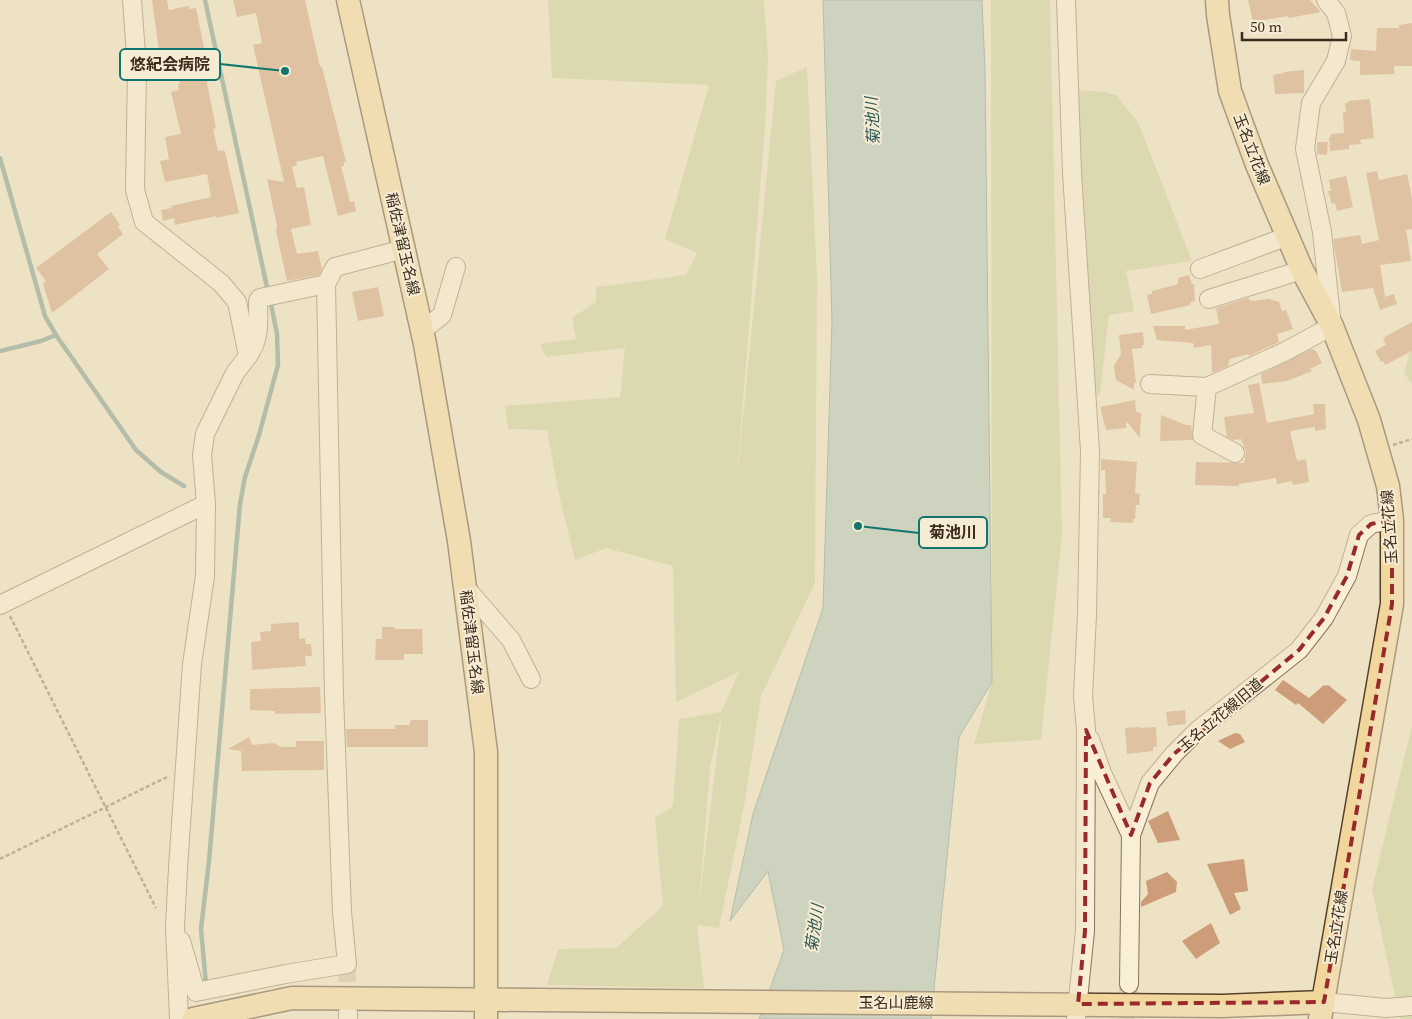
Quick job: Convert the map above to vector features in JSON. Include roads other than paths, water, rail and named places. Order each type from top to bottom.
[{"type":"main road","name":"稲佐津留玉名線","points":[[348,0],[422,331],[459,541],[486,752],[486,1010]]},
{"type":"main road","name":"玉名立花線","points":[[1217,0],[1230,91],[1256,165],[1302,270],[1332,326],[1369,420],[1388,486],[1392,520],[1392,604],[1322,1010]]},
{"type":"main road","points":[[193,1019],[292,998],[486,1010]]},
{"type":"main road","name":"玉名山鹿線","points":[[486,1010],[515,1001],[1072,1009],[1222,1006],[1322,1010]]},
{"type":"street","points":[[132,0],[137,68],[134,190],[144,222],[221,283],[237,302],[248,356]]},
{"type":"street","points":[[1066,0],[1072,173],[1090,451],[1087,615],[1083,696],[1086,730],[1085,931],[1072,1009]]},
{"type":"street","points":[[1150,384],[1207,387],[1286,352],[1332,326],[1322,232],[1305,149],[1311,103],[1336,61],[1342,36],[1336,13],[1326,0]]},
{"type":"street","points":[[1200,269],[1288,236]]},
{"type":"street","points":[[175,927],[184,946],[196,992],[347,964],[342,912],[334,695],[326,284],[335,268],[404,249]]},
{"type":"street","points":[[422,331],[442,315],[456,267]]},
{"type":"street","points":[[1208,299],[1302,270]]},
{"type":"street","points":[[179,1019],[175,927],[192,664],[205,576],[206,504],[202,455],[205,434],[235,373],[254,347],[257,338],[258,301],[269,296],[326,284]]},
{"type":"street","points":[[1207,387],[1202,435],[1235,453]]},
{"type":"street","points":[[1,602],[206,504]]},
{"type":"street","name":"玉名立花線旧道","points":[[1129,984],[1132,835],[1150,783],[1174,754],[1198,730],[1299,650],[1324,618],[1347,576],[1359,535],[1371,524],[1392,520]]},
{"type":"street","points":[[465,587],[511,640],[531,678]]},
{"type":"street","points":[[1086,730],[1102,773],[1132,835]]},
{"type":"street","points":[[1322,1010],[1412,1006]]},
{"type":"water","points":[[823,0],[982,0],[985,70],[992,682],[959,737],[931,1019],[759,1019],[784,950],[768,871],[730,921],[753,814],[823,608],[832,321]]},
{"type":"waterway","points":[[205,0],[268,292]]},
{"type":"waterway","points":[[0,158],[45,316],[56,335],[136,450],[161,472],[184,486]]},
{"type":"waterway","points":[[206,984],[201,929],[209,861],[240,504],[245,477],[259,435],[278,365],[277,334],[270,299]]},
{"type":"waterway","points":[[0,351],[41,341],[56,335]]},
{"type":"tunnel","points":[[347,964],[348,1011]]},
{"type":"tunnel","points":[[1126,1019],[1129,984]]},
{"type":"place","name":"悠紀会病院","points":[[285,71]]},
{"type":"place","name":"菊池川","points":[[858,526]]}]
